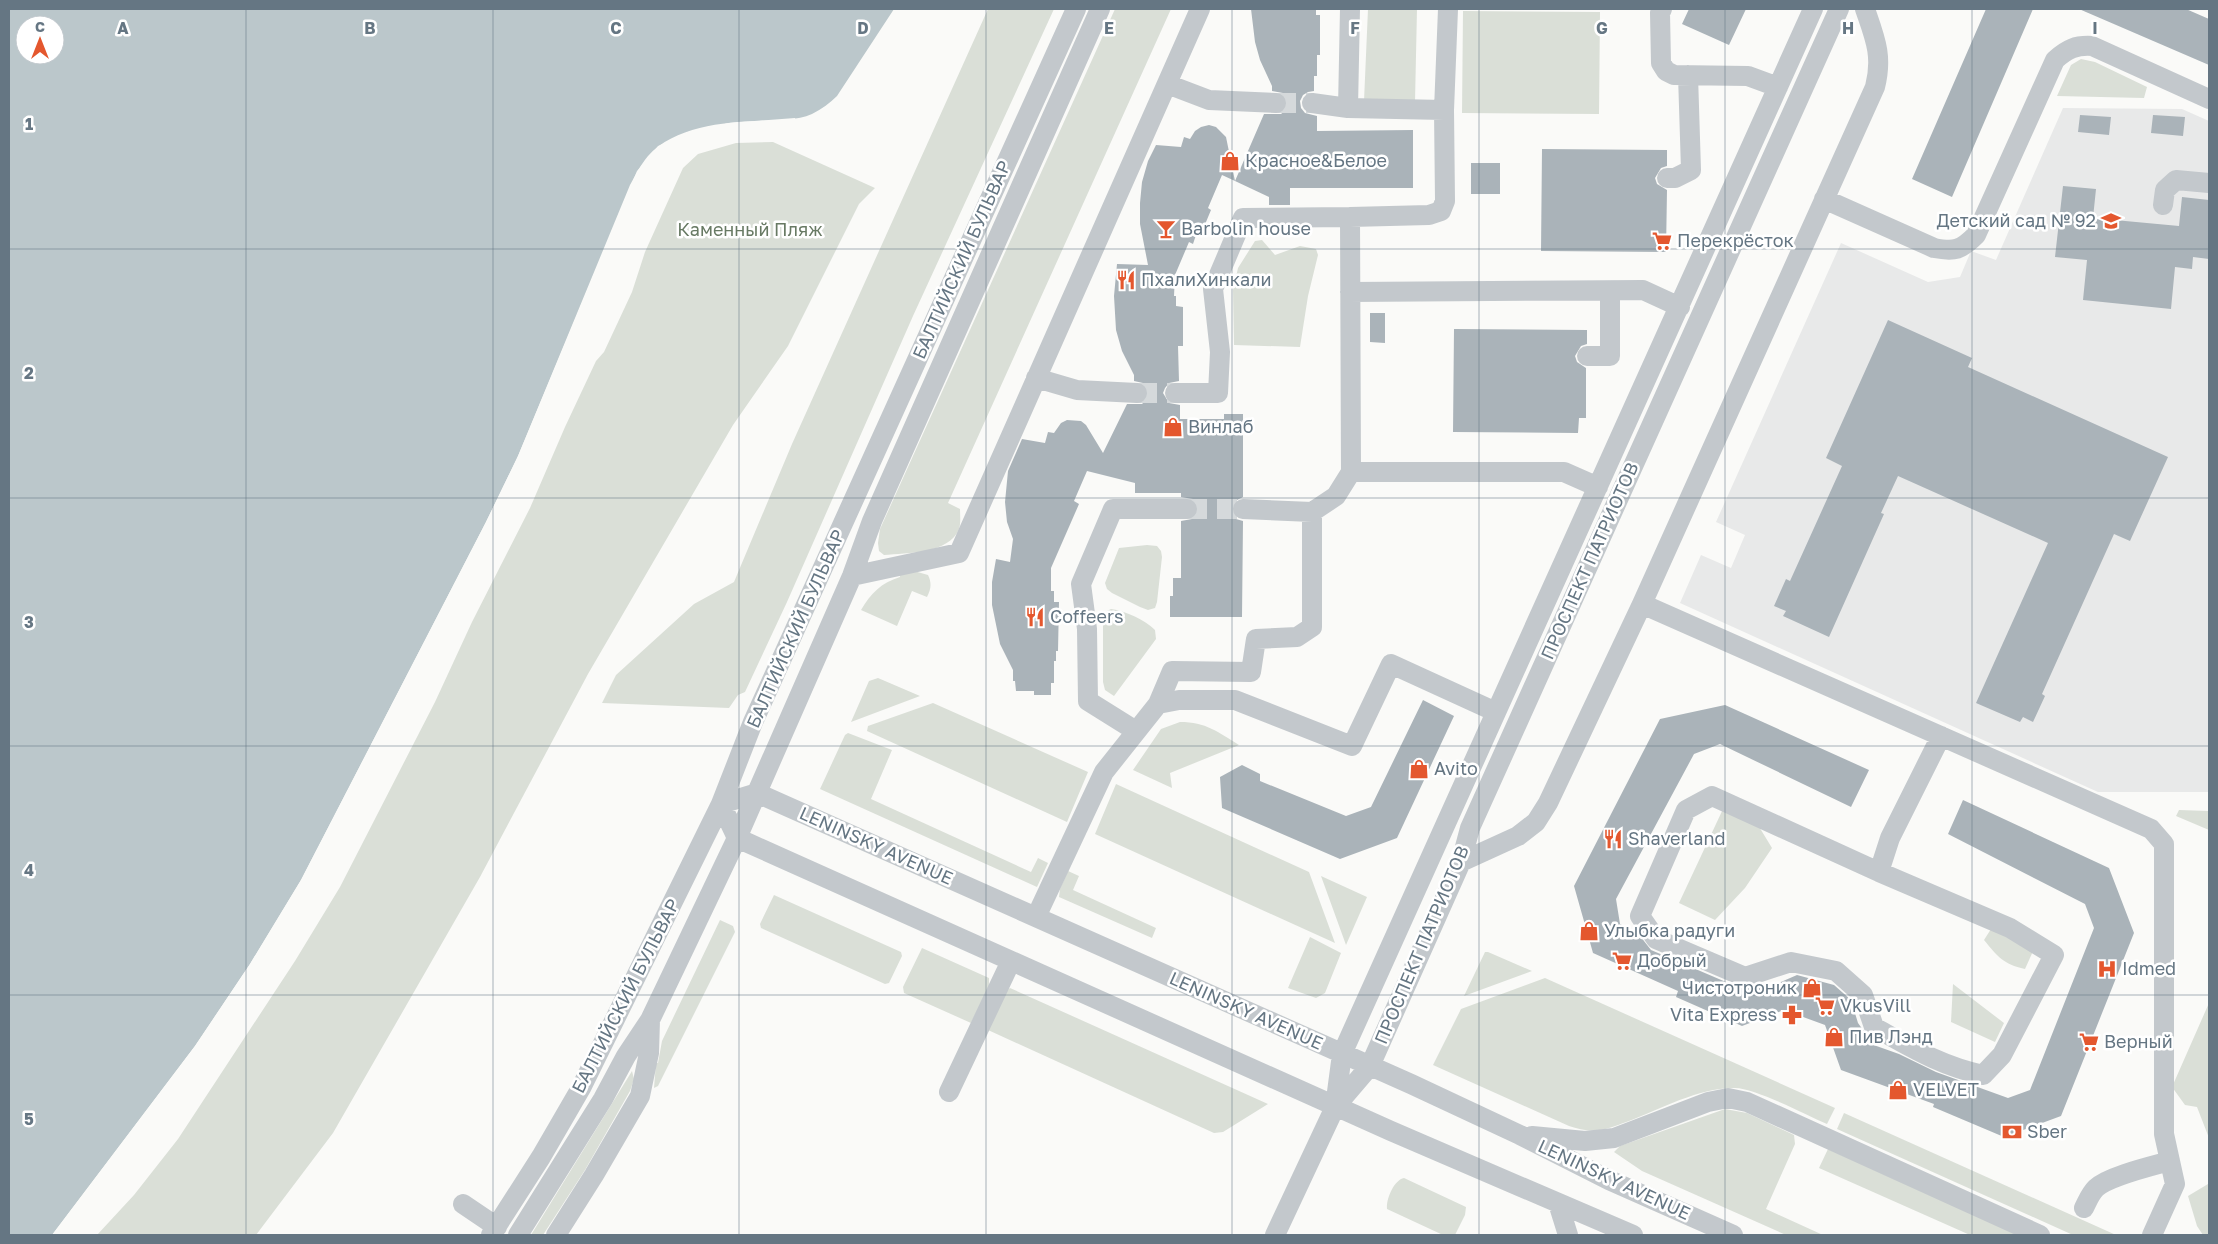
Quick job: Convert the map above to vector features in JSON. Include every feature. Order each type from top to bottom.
[{"type":"street","name":"БАЛТИЙСКИЙ БУЛЬВАР","points":[[494,1231],[581,1088],[721,804],[754,722],[1076,9]]},
{"type":"street","name":"БАЛТИЙСКИЙ БУЛЬВАР","points":[[518,1235],[603,1099],[626,1056],[650,1020],[737,838],[852,576],[872,521],[1100,9]]},
{"type":"street","points":[[852,576],[959,553],[1200,9]]},
{"type":"street","points":[[1348,108],[1350,9]]},
{"type":"street","points":[[1175,393],[1218,393],[1220,352],[1213,290],[1243,218],[1429,215],[1441,211],[1444,201],[1444,110],[1448,9]]},
{"type":"street","points":[[1662,9],[1660,13],[1661,63],[1666,71],[1674,75],[1748,76],[1778,87]]},
{"type":"street","name":"ПРОСПЕКТ ПАТРИОТОВ","points":[[1335,1107],[1342,1054],[1813,9]]},
{"type":"street","name":"ПРОСПЕКТ ПАТРИОТОВ","points":[[1275,1235],[1335,1107],[1370,1066],[1461,862],[1470,828],[1839,9]]},
{"type":"street","points":[[1461,862],[1518,836],[1536,822],[1548,803],[1642,604],[1875,88],[1880,70],[1880,53],[1866,9]]},
{"type":"street","points":[[1824,198],[1934,248],[1951,251],[1964,247],[1976,235],[2055,60],[2066,50],[2078,45],[2092,46],[2209,99]]},
{"type":"street","points":[[1667,178],[1676,178],[1691,170],[1688,75]]},
{"type":"street","points":[[1167,84],[1209,100],[1276,103]]},
{"type":"street","points":[[1312,103],[1348,108],[1444,110]]},
{"type":"street","points":[[2163,205],[2165,190],[2176,180],[2209,183]]},
{"type":"street","points":[[1243,509],[1312,512],[1336,496],[1351,472],[1350,217]]},
{"type":"street","points":[[1350,292],[1643,290],[1680,307]]},
{"type":"street","points":[[1586,356],[1610,356],[1610,291]]},
{"type":"street","points":[[1036,378],[1077,390],[1137,393]]},
{"type":"street","points":[[1351,472],[1564,472],[1598,487]]},
{"type":"street","points":[[1136,731],[1088,701],[1087,629],[1081,584],[1113,509],[1187,509]]},
{"type":"street","points":[[1036,918],[1104,772],[1158,704],[1172,671],[1251,672],[1256,639],[1297,637],[1312,627],[1312,512]]},
{"type":"street","points":[[1642,604],[2152,828],[2164,844],[2164,1134],[2175,1184],[2152,1235]]},
{"type":"street","points":[[1158,704],[1179,700],[1235,700],[1352,746],[1391,664],[1496,712]]},
{"type":"street","points":[[1879,872],[1890,838],[1941,736]]},
{"type":"street","points":[[757,793],[721,804],[737,838],[1335,1107],[1633,1235]]},
{"type":"street","name":"LENINSKY AVENUE","points":[[757,793],[1370,1066],[1520,1135],[1609,1180],[1733,1235]]},
{"type":"street","points":[[1712,796],[1879,872],[2010,928],[2054,955],[2002,1055],[1984,1075],[1956,1069],[1925,1056],[1874,1026],[1863,995],[1836,970],[1792,962],[1745,977],[1656,939],[1640,916],[1686,810],[1712,796]]},
{"type":"street","points":[[949,1092],[1011,961]]},
{"type":"street","points":[[556,1235],[640,1096],[649,1053],[650,1020]]},
{"type":"street","points":[[1520,1135],[1600,1140],[1614,1138],[1708,1102],[1728,1098],[1747,1102],[2040,1235]]},
{"type":"street","points":[[2084,1208],[2090,1195],[2098,1186],[2108,1180],[2170,1161]]},
{"type":"street","points":[[464,1204],[494,1231]]},
{"type":"street","points":[[1558,1204],[1568,1235]]},
{"type":"shaded area","points":[[9,9],[894,9],[837,96],[819,110],[793,119],[730,123],[685,132],[659,146],[645,159],[630,185],[518,456],[486,522],[301,880],[250,964],[195,1046],[52,1235],[9,1235]]},
{"type":"shaded area","points":[[2063,108],[2182,109],[2209,121],[2209,792],[2098,792],[1680,603],[1701,555],[1731,568],[1745,535],[1716,522],[1841,243],[1928,282],[1960,277],[1971,251],[1996,260]]},
{"type":"green space","points":[[988,9],[1054,9],[913,316],[787,602],[745,692],[738,695],[729,708],[602,703],[616,675],[694,604],[734,582],[792,444]]},
{"type":"green space","points":[[1115,9],[1171,9],[948,503],[960,509],[959,529],[954,537],[937,548],[926,551],[884,555],[879,551],[880,529]]},
{"type":"green space","points":[[1368,9],[1417,9],[1415,102],[1364,101]]},
{"type":"green space","points":[[1463,11],[1600,12],[1599,114],[1462,113]]},
{"type":"green space","points":[[2081,59],[2095,62],[2147,87],[2144,98],[2057,96],[2071,65]]},
{"type":"green space","name":"Каменный Пляж","points":[[773,142],[875,188],[859,204],[788,346],[733,425],[588,674],[480,877],[333,1133],[256,1235],[97,1235],[134,1195],[178,1139],[295,961],[340,887],[435,702],[472,622],[530,508],[596,361],[604,352],[632,292],[645,252],[683,168],[698,154],[736,143]]},
{"type":"green space","points":[[1262,240],[1275,255],[1300,246],[1316,249],[1318,255],[1308,296],[1300,347],[1234,345],[1233,290],[1238,268],[1255,241]]},
{"type":"green space","points":[[1147,545],[1157,546],[1161,551],[1162,557],[1157,602],[1155,608],[1148,610],[1112,593],[1107,589],[1105,583],[1119,548]]},
{"type":"green space","points":[[914,571],[928,575],[929,591],[927,597],[912,591],[897,626],[861,610],[873,594],[882,586],[900,577],[900,574]]},
{"type":"green space","points":[[1111,609],[1141,619],[1155,630],[1156,639],[1114,696],[1105,690],[1103,682],[1103,624],[1107,611]]},
{"type":"green space","points":[[878,678],[920,696],[851,722],[869,681]]},
{"type":"green space","points":[[933,703],[1088,772],[1067,822],[867,731],[868,726]]},
{"type":"green space","points":[[1180,722],[1205,726],[1239,745],[1170,773],[1172,788],[1133,770],[1161,729]]},
{"type":"green space","points":[[848,733],[892,750],[871,799],[1031,872],[1038,858],[1048,863],[1037,887],[820,789],[845,735]]},
{"type":"green space","points":[[1116,784],[1309,872],[1335,943],[1095,834]]},
{"type":"green space","points":[[1723,809],[1758,825],[1772,848],[1745,888],[1715,920],[1679,903]]},
{"type":"green space","points":[[2179,810],[2209,811],[2209,830],[2176,816]]},
{"type":"green space","points":[[1068,871],[1079,876],[1073,890],[1156,928],[1152,938],[1059,897],[1060,889]]},
{"type":"green space","points":[[1321,876],[1367,897],[1346,945]]},
{"type":"green space","points":[[774,895],[901,952],[902,956],[889,983],[885,984],[761,928],[760,924]]},
{"type":"green space","points":[[720,920],[733,926],[735,932],[658,1086],[654,1088],[656,1063],[658,1063],[662,1041]]},
{"type":"green space","points":[[1991,929],[2034,949],[2025,969],[2006,962],[1989,946],[1984,940]]},
{"type":"green space","points":[[1310,937],[1341,953],[1325,993],[1316,998],[1288,988]]},
{"type":"green space","points":[[922,948],[989,978],[989,986],[971,1023],[904,993],[903,987]]},
{"type":"green space","points":[[1485,952],[1488,952],[1532,971],[1464,996]]},
{"type":"green space","points":[[1545,978],[1835,1108],[1827,1124],[1755,1092],[1735,1088],[1722,1089],[1695,1095],[1611,1128],[1596,1131],[1569,1126],[1433,1065],[1461,1009]]},
{"type":"green space","points":[[1953,984],[2004,1023],[1995,1042],[1951,1022]]},
{"type":"green space","points":[[1010,988],[1268,1104],[1223,1132],[1214,1133],[988,1030],[1005,992]]},
{"type":"green space","points":[[2209,1003],[2209,1138],[2197,1107],[2185,1105],[2172,1087]]},
{"type":"green space","points":[[632,1071],[634,1079],[630,1091],[585,1170],[543,1235],[531,1235]]},
{"type":"green space","points":[[1725,1109],[1747,1113],[1794,1135],[1795,1144],[1766,1209],[1823,1235],[1786,1235],[1642,1171],[1614,1152],[1620,1146]]},
{"type":"green space","points":[[1844,1113],[2116,1235],[2073,1235],[1837,1129]]},
{"type":"green space","points":[[1828,1149],[2018,1235],[1970,1235],[1819,1168]]},
{"type":"green space","points":[[1404,1178],[1466,1207],[1465,1215],[1455,1235],[1443,1235],[1387,1209],[1391,1190],[1400,1179]]},
{"type":"green space","points":[[2209,1179],[2209,1235],[2203,1235],[2197,1226],[2188,1196],[2208,1184]]},
{"type":"pier","points":[[795,118],[796,121],[711,128],[689,134],[660,148],[639,172],[521,457],[303,881],[253,965],[197,1048],[58,1232],[52,1235],[195,1046],[250,964],[301,880],[486,522],[518,456],[637,171],[658,146],[688,132],[729,123]]},
{"type":"building","points":[[1251,9],[1316,9],[1316,15],[1320,15],[1320,55],[1317,55],[1317,76],[1314,76],[1314,91],[1303,95],[1300,101],[1301,108],[1305,113],[1317,116],[1317,131],[1413,130],[1413,188],[1290,188],[1290,205],[1269,205],[1269,197],[1235,181],[1264,114],[1281,114],[1286,110],[1288,104],[1287,98],[1283,93],[1272,91],[1272,86],[1260,60],[1255,42]]},
{"type":"building","points":[[1689,9],[1746,9],[1729,45],[1682,24]]},
{"type":"building","points":[[1986,9],[2033,9],[1952,197],[1912,179]]},
{"type":"building","points":[[2079,9],[2186,9],[2209,19],[2209,65]]},
{"type":"building","points":[[2080,115],[2111,117],[2109,135],[2078,132]]},
{"type":"building","points":[[2153,115],[2185,117],[2183,136],[2151,133]]},
{"type":"building","points":[[1209,125],[1216,127],[1226,137],[1235,181],[1222,175],[1208,208],[1211,210],[1201,234],[1197,232],[1193,244],[1189,242],[1175,275],[1174,296],[1176,296],[1176,306],[1183,307],[1183,346],[1178,346],[1179,381],[1169,383],[1163,393],[1169,403],[1180,405],[1180,419],[1224,419],[1224,414],[1243,414],[1243,497],[1233,502],[1231,509],[1236,519],[1243,521],[1242,617],[1170,617],[1170,596],[1173,596],[1173,578],[1181,578],[1181,521],[1192,519],[1197,514],[1197,504],[1193,499],[1181,497],[1181,493],[1135,493],[1135,483],[1087,471],[1074,501],[1079,504],[1051,568],[1051,591],[1054,591],[1054,602],[1059,602],[1058,651],[1056,651],[1056,661],[1054,661],[1054,683],[1051,683],[1051,695],[1034,695],[1034,691],[1016,691],[1015,681],[1013,681],[1013,670],[1000,644],[992,605],[992,582],[996,559],[1010,562],[1013,539],[1007,522],[1005,502],[1008,471],[1022,439],[1045,443],[1048,432],[1054,433],[1061,423],[1067,420],[1081,421],[1086,425],[1103,453],[1127,404],[1142,404],[1147,399],[1148,388],[1143,383],[1134,381],[1134,375],[1122,351],[1116,330],[1114,296],[1117,264],[1148,265],[1140,224],[1140,203],[1142,182],[1148,161],[1156,145],[1181,147],[1184,137],[1190,139],[1195,131]]},
{"type":"building","points":[[1542,149],[1667,150],[1667,166],[1661,168],[1655,178],[1657,184],[1667,190],[1666,252],[1541,251]]},
{"type":"building","points":[[1471,163],[1500,163],[1500,194],[1471,194]]},
{"type":"building","points":[[2063,186],[2096,189],[2093,218],[2179,226],[2182,197],[2209,200],[2209,259],[2193,257],[2192,269],[2175,267],[2171,309],[2083,300],[2087,260],[2055,257]]},
{"type":"building","points":[[1370,313],[1385,313],[1385,343],[1370,342]]},
{"type":"building","points":[[1888,320],[1972,358],[1968,367],[2168,457],[2130,541],[2114,534],[2042,694],[2045,696],[2033,722],[2023,717],[2020,722],[1976,703],[2048,543],[1898,476],[1881,513],[1884,514],[1829,637],[1783,616],[1786,611],[1774,606],[1786,579],[1790,581],[1842,466],[1826,458]]},
{"type":"building","points":[[1454,329],[1587,330],[1587,344],[1581,346],[1575,356],[1577,362],[1586,368],[1586,418],[1579,418],[1578,433],[1453,432]]},
{"type":"building","points":[[1423,700],[1454,716],[1397,838],[1340,859],[1222,808],[1220,777],[1242,765],[1260,774],[1260,781],[1346,816],[1371,807]]},
{"type":"building","points":[[1725,705],[1869,770],[1851,807],[1720,744],[1694,754],[1616,899],[1620,924],[1637,932],[1651,950],[1740,988],[1749,988],[1767,982],[1769,987],[1797,975],[1834,985],[1851,1000],[1858,1023],[1868,1037],[1868,1043],[1899,1054],[1936,1072],[2008,1098],[2030,1090],[2094,928],[2085,904],[1948,834],[1963,800],[2109,868],[2134,933],[2061,1116],[2004,1137],[1933,1107],[1934,1104],[1841,1070],[1825,1025],[1784,1010],[1742,1026],[1676,997],[1678,991],[1593,953],[1574,886],[1660,719]]},
{"type":"tunnel","points":[[1276,103],[1312,103]]},
{"type":"tunnel","points":[[1137,393],[1175,393]]},
{"type":"tunnel","points":[[1187,509],[1243,509]]},
{"type":"place","name":"Красное&Белое","points":[[1230,161]]},
{"type":"place","name":"Детский сад № 92","points":[[2111,221]]},
{"type":"place","name":"Barbolin house","points":[[1166,229]]},
{"type":"place","name":"Перекрёсток","points":[[1662,241]]},
{"type":"place","name":"ПхалиХинкали","points":[[1126,280]]},
{"type":"place","name":"Винлаб","points":[[1173,427]]},
{"type":"place","name":"Coffeers","points":[[1035,617]]},
{"type":"place","name":"Avito","points":[[1419,769]]},
{"type":"place","name":"Shaverland","points":[[1613,839]]},
{"type":"place","name":"Улыбка радуги","points":[[1589,931]]},
{"type":"place","name":"Добрый","points":[[1622,961]]},
{"type":"place","name":"Idmed","points":[[2107,969]]},
{"type":"place","name":"Чистотроник","points":[[1812,988]]},
{"type":"place","name":"VkusVill","points":[[1825,1006]]},
{"type":"place","name":"Vita Express","points":[[1792,1015]]},
{"type":"place","name":"Пив Лэнд","points":[[1834,1037]]},
{"type":"place","name":"Верный","points":[[2089,1042]]},
{"type":"place","name":"VELVET","points":[[1898,1090]]},
{"type":"place","name":"Sber","points":[[2012,1132]]}]
